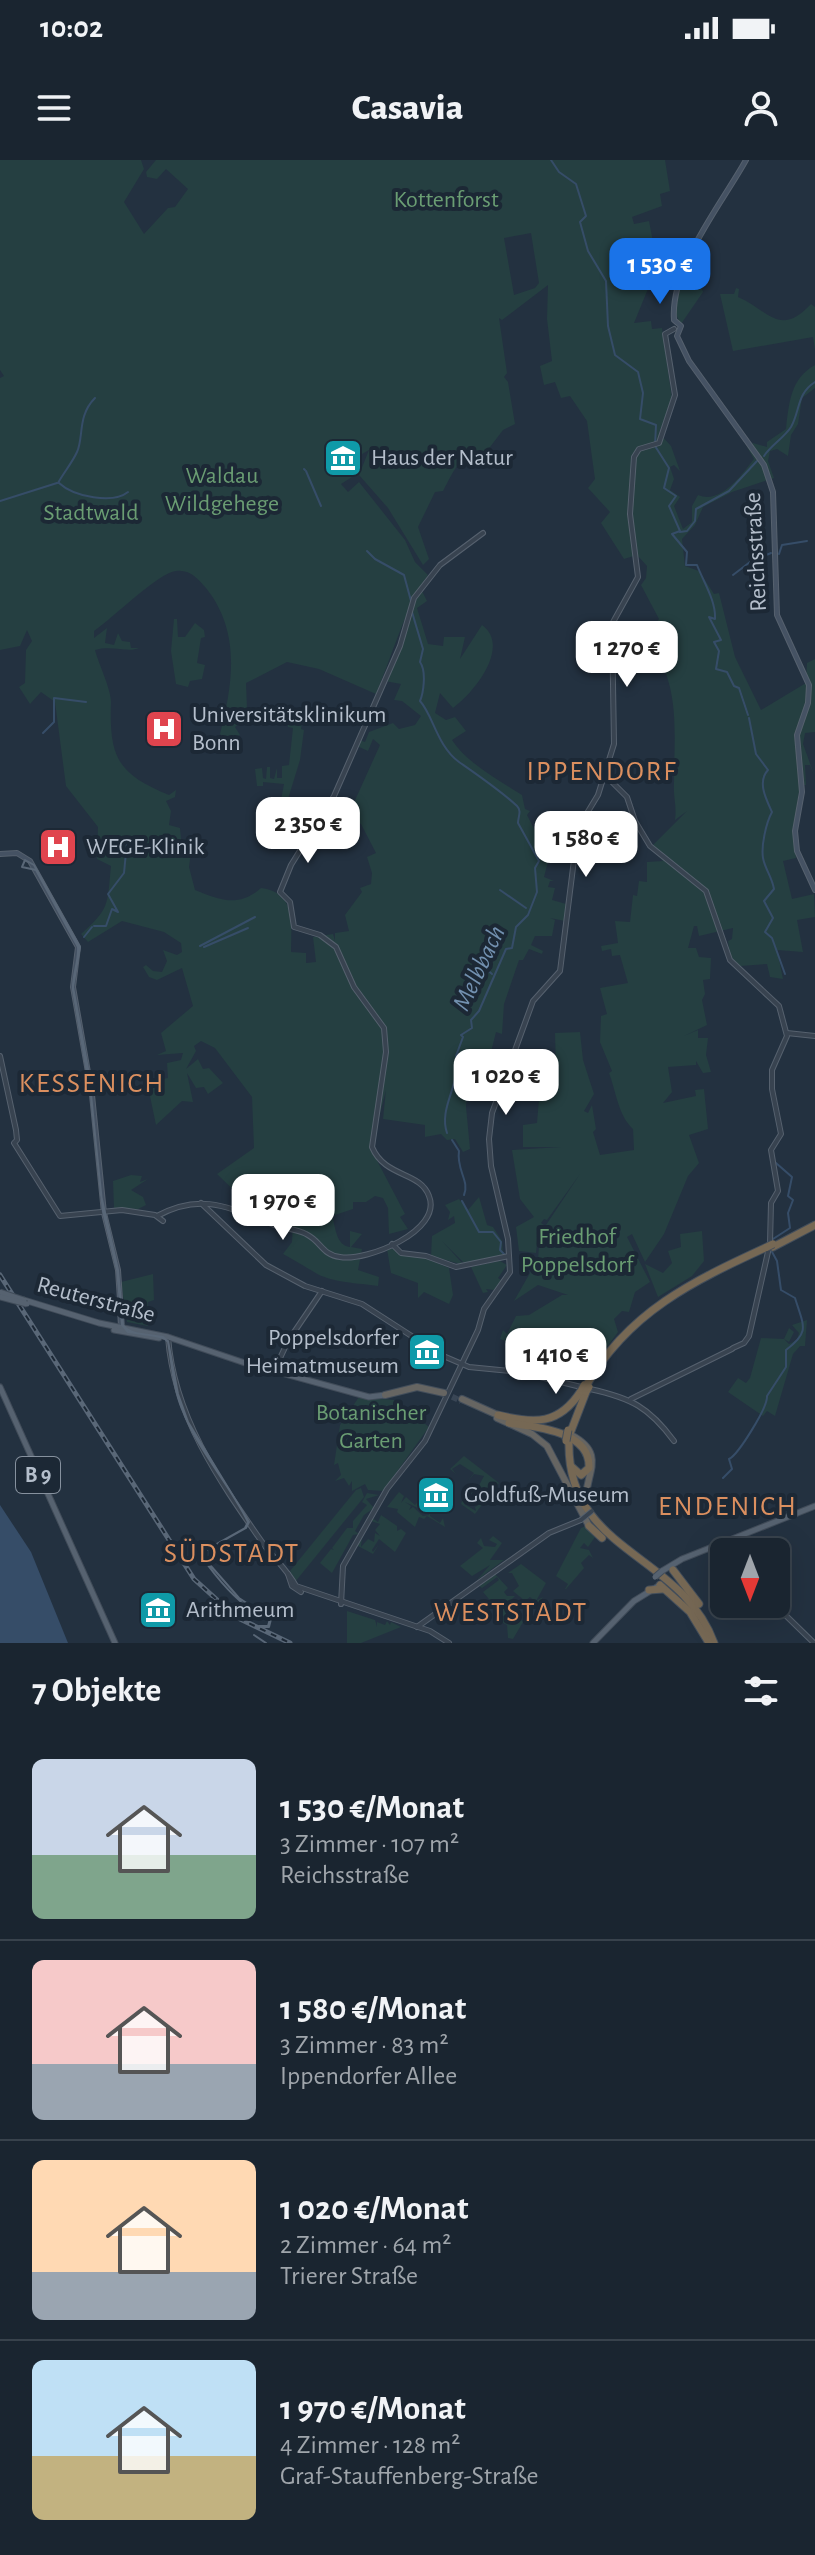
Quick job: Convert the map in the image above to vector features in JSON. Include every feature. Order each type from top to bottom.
[{"type":"highway","points":[[498,1415],[529,1422],[548,1421],[565,1410],[622,1340],[657,1308],[693,1285],[815,1223]]},
{"type":"highway","points":[[712,1643],[698,1616],[678,1591],[587,1519],[575,1500],[567,1472],[569,1430],[594,1372],[632,1325],[664,1299],[815,1223]]},
{"type":"highway","points":[[790,1238],[815,1234]]},
{"type":"highway","points":[[385,1395],[417,1387],[444,1392],[417,1385],[397,1389]]},
{"type":"highway","points":[[461,1400],[498,1415],[568,1434],[583,1443],[593,1465],[585,1496],[591,1513],[616,1542],[589,1526],[547,1446],[532,1434],[461,1400]]},
{"type":"highway","points":[[509,1423],[573,1439],[587,1453],[589,1471],[576,1473],[569,1456]]},
{"type":"highway","points":[[568,1441],[572,1481],[582,1506],[605,1534],[616,1542]]},
{"type":"highway","points":[[677,1565],[699,1604],[712,1643]]},
{"type":"highway","points":[[650,1588],[663,1588],[690,1612],[712,1643]]},
{"type":"main road","name":"Reichsstraße","points":[[746,160],[682,270],[674,300],[675,328],[689,361],[760,459],[771,481],[777,615],[809,685],[808,703],[797,735],[802,785],[795,831],[797,851],[815,890]]},
{"type":"main road","points":[[0,854],[17,853],[27,857],[79,950],[73,987],[92,1095],[103,1211],[118,1270],[122,1329]]},
{"type":"main road","name":"Reuterstraße","points":[[0,1294],[112,1329],[122,1329]]},
{"type":"main road","name":"Reuterstraße","points":[[69,1316],[183,1342],[274,1371],[372,1397],[385,1395]]},
{"type":"main road","name":"B 9","points":[[0,1389],[114,1643]]},
{"type":"main road","name":"Reuterstraße","points":[[360,1393],[375,1395],[397,1389]]},
{"type":"main road","points":[[751,1538],[815,1507]]},
{"type":"main road","points":[[591,1643],[650,1588],[662,1571],[710,1553]]},
{"type":"main road","points":[[677,1565],[710,1554]]},
{"type":"street","points":[[341,1604],[343,1564],[386,1491],[431,1428],[487,1303],[510,1272],[508,1239],[494,1191],[489,1142],[493,1111],[534,998],[560,969],[578,828],[599,793],[615,737],[612,624],[638,577],[630,514],[634,457],[639,449],[655,446],[675,395],[665,334],[675,328]]},
{"type":"street","points":[[0,1056],[15,1142],[60,1216],[127,1210],[160,1215],[177,1205],[210,1204],[242,1210],[312,1237],[325,1253],[345,1258],[399,1241],[423,1224],[430,1213],[431,1201],[419,1183],[384,1166],[372,1147],[386,1052],[384,1028],[356,991],[336,947],[320,935],[294,927],[290,902],[280,892],[291,865],[334,796],[400,646],[414,598],[440,565],[483,533]]},
{"type":"street","points":[[603,773],[627,797],[636,823],[650,846],[704,889],[726,940],[729,958],[779,1006],[787,1033],[772,1072],[781,1135],[771,1150],[778,1191],[771,1203],[770,1246],[747,1340],[742,1347],[733,1348]]},
{"type":"street","points":[[787,1033],[815,1036]]},
{"type":"street","points":[[201,1203],[266,1265],[322,1291],[363,1304],[434,1352],[459,1364],[520,1372],[631,1399],[656,1418],[674,1441]]},
{"type":"street","points":[[207,1209],[210,1204]]},
{"type":"street","points":[[397,1249],[399,1241]]},
{"type":"street","points":[[392,1244],[397,1249],[454,1267],[509,1256]]},
{"type":"street","points":[[274,1371],[288,1341],[322,1291]]},
{"type":"street","points":[[169,1339],[174,1377],[184,1413],[205,1454],[264,1545],[299,1589],[433,1633],[449,1643]]},
{"type":"street","points":[[631,1399],[747,1340]]},
{"type":"street","points":[[412,1628],[550,1532],[591,1513]]},
{"type":"street","points":[[288,1572],[295,1590]]},
{"type":"street","points":[[289,1591],[295,1590],[341,1604]]},
{"type":"street","points":[[788,1618],[814,1643]]},
{"type":"green space","points":[[0,160],[141,160],[144,169],[124,202],[144,234],[168,208],[175,207],[188,189],[166,169],[157,179],[147,177],[146,172],[156,160],[665,160],[670,191],[660,194],[662,206],[632,217],[634,224],[649,221],[653,242],[649,243],[651,253],[655,252],[656,268],[637,274],[654,274],[634,323],[651,321],[652,329],[662,328],[672,399],[659,433],[671,446],[680,471],[674,465],[670,467],[674,479],[670,490],[680,497],[674,506],[683,529],[692,522],[692,506],[698,495],[707,497],[723,492],[754,459],[747,447],[753,443],[767,447],[767,442],[786,429],[796,384],[815,365],[815,388],[802,398],[788,456],[777,449],[770,451],[768,461],[774,478],[732,492],[703,507],[695,525],[682,539],[685,566],[699,571],[714,594],[719,593],[735,657],[761,710],[806,683],[807,663],[815,659],[815,732],[805,733],[803,744],[815,777],[810,765],[805,765],[806,785],[800,785],[793,832],[796,858],[783,861],[792,899],[814,894],[815,917],[797,920],[803,952],[777,950],[783,979],[770,977],[767,964],[740,966],[730,956],[728,941],[732,939],[733,928],[699,936],[697,926],[694,926],[688,948],[696,948],[699,957],[711,958],[710,979],[703,980],[705,994],[702,1000],[707,1025],[684,1036],[698,1030],[698,1038],[708,1038],[706,1055],[711,1072],[703,1073],[696,1061],[696,1065],[668,1067],[672,1092],[663,1103],[696,1096],[695,1090],[704,1089],[708,1129],[689,1135],[699,1163],[688,1176],[664,1234],[645,1262],[632,1234],[627,1237],[650,1282],[635,1292],[629,1312],[622,1311],[614,1319],[618,1332],[591,1369],[581,1361],[572,1374],[538,1352],[500,1339],[503,1330],[507,1334],[516,1316],[529,1315],[562,1295],[568,1295],[538,1285],[514,1301],[538,1259],[540,1234],[580,1174],[547,1220],[541,1223],[544,1225],[538,1234],[536,1253],[519,1251],[516,1227],[534,1217],[520,1199],[512,1150],[561,1147],[523,1147],[523,1125],[537,1123],[539,1099],[556,1068],[555,1033],[580,1032],[583,1060],[594,1094],[584,1111],[588,1113],[592,1105],[596,1129],[593,1132],[600,1155],[634,1150],[633,1129],[621,1110],[609,1073],[612,1071],[600,1042],[601,1016],[607,1014],[600,988],[628,983],[620,955],[612,956],[611,949],[602,951],[601,946],[618,943],[615,921],[630,922],[633,895],[637,896],[639,881],[647,882],[647,862],[663,861],[650,848],[687,811],[675,820],[673,707],[665,671],[645,638],[659,619],[641,585],[646,578],[647,566],[637,555],[624,559],[601,523],[610,512],[588,488],[595,479],[587,421],[570,396],[561,398],[555,382],[544,385],[540,366],[552,361],[547,319],[548,285],[502,320],[499,318],[507,373],[504,377],[508,382],[515,424],[503,430],[487,451],[465,458],[443,491],[435,492],[418,527],[429,559],[423,565],[388,508],[359,475],[369,450],[343,465],[352,477],[341,484],[348,492],[359,482],[405,540],[415,562],[428,575],[412,603],[405,618],[376,694],[319,669],[287,662],[246,683],[247,709],[257,710],[235,727],[240,735],[228,742],[220,734],[231,677],[229,640],[217,605],[197,578],[181,571],[168,574],[147,587],[94,631],[94,638],[107,628],[105,643],[114,645],[118,633],[122,641],[130,642],[131,648],[139,648],[95,650],[110,697],[115,750],[120,762],[138,779],[169,795],[176,790],[175,797],[166,801],[171,811],[169,825],[180,828],[181,839],[190,840],[181,845],[182,852],[191,852],[189,867],[195,890],[229,900],[245,898],[261,888],[281,896],[290,911],[291,952],[306,953],[306,963],[316,962],[313,937],[333,934],[335,941],[335,933],[349,931],[345,915],[362,892],[360,888],[371,884],[372,873],[367,857],[376,853],[361,824],[347,818],[380,745],[373,739],[368,751],[357,746],[359,740],[365,742],[369,732],[393,723],[399,729],[415,725],[421,716],[402,701],[394,700],[401,684],[385,681],[401,646],[414,600],[422,591],[427,601],[417,608],[428,644],[443,646],[444,637],[465,637],[460,659],[482,625],[490,634],[493,645],[491,656],[479,680],[453,708],[440,693],[435,713],[446,720],[455,717],[466,731],[452,740],[458,748],[483,770],[522,795],[525,809],[530,811],[527,815],[549,858],[544,877],[554,881],[550,881],[548,887],[555,888],[552,900],[566,904],[565,921],[550,918],[555,920],[552,936],[535,936],[531,945],[543,951],[542,954],[529,949],[523,960],[519,960],[504,1004],[502,1034],[496,1032],[490,1056],[470,1054],[466,1107],[470,1149],[463,1152],[455,1139],[447,1140],[441,1134],[425,1137],[425,1125],[383,1119],[386,1090],[371,1149],[405,1214],[400,1217],[408,1229],[389,1234],[388,1208],[383,1198],[375,1196],[366,1202],[353,1202],[353,1209],[332,1216],[337,1236],[345,1246],[350,1247],[350,1231],[362,1234],[351,1247],[362,1249],[358,1270],[379,1277],[378,1286],[328,1278],[283,1254],[292,1242],[293,1219],[265,1193],[248,1204],[217,1174],[254,1148],[252,1097],[215,1048],[201,1041],[194,1046],[196,1051],[186,1069],[198,1059],[203,1069],[209,1068],[223,1083],[208,1094],[204,1087],[196,1088],[187,1073],[193,1102],[182,1101],[156,1125],[147,1082],[168,1078],[167,1063],[181,1060],[183,1053],[157,1055],[166,1051],[161,1033],[193,1006],[182,968],[157,980],[149,977],[143,967],[146,965],[153,971],[162,972],[167,961],[163,950],[177,955],[182,952],[181,943],[164,932],[122,921],[88,942],[81,934],[102,912],[109,890],[111,866],[97,859],[98,827],[66,786],[55,702],[41,692],[30,704],[19,687],[25,683],[26,650],[32,641],[27,630],[20,646],[0,650],[0,378],[4,376],[0,370]],"holes":[[[531,233],[539,283],[535,288],[514,295],[504,238]]]},
{"type":"green space","points":[[691,262],[703,292],[681,324],[677,317],[676,301]]},
{"type":"green space","points":[[736,288],[739,289],[738,297],[782,320],[791,319],[811,304],[815,307],[815,350],[813,337],[733,351],[720,294],[734,294]]},
{"type":"green space","points":[[174,619],[177,619],[178,637],[185,637],[195,623],[204,630],[205,637],[201,638],[197,663],[205,665],[202,679],[190,681],[188,687],[176,684],[171,651]]},
{"type":"green space","points":[[287,717],[303,718],[301,729],[304,730],[300,760],[284,812],[279,811],[284,784],[263,782],[263,786],[257,786],[255,769],[262,768],[263,778],[266,779],[267,767],[270,767],[270,778],[274,779],[277,768],[277,778],[282,778],[282,766],[289,765],[293,728],[288,727]]},
{"type":"green space","points":[[131,1175],[142,1176],[140,1182],[148,1179],[131,1190],[143,1197],[146,1205],[138,1209],[114,1208],[113,1181]]},
{"type":"green space","points":[[479,1197],[487,1225],[493,1227],[502,1241],[503,1255],[466,1265],[442,1241],[464,1265],[431,1256],[432,1236],[455,1223],[454,1216],[448,1220],[450,1212],[445,1205],[459,1199],[468,1210]]},
{"type":"green space","points":[[702,1231],[704,1261],[692,1276],[658,1297],[645,1264],[663,1273],[672,1263],[668,1251],[681,1247],[680,1234]]},
{"type":"green space","points":[[387,1249],[394,1249],[399,1255],[425,1258],[449,1268],[453,1295],[449,1304],[424,1292],[418,1298],[418,1283],[391,1273]]},
{"type":"green space","points":[[500,1261],[507,1265],[498,1278],[502,1281],[494,1290],[486,1289],[488,1292],[483,1293],[471,1267]]},
{"type":"green space","points":[[153,1274],[154,1300],[148,1302],[148,1326],[127,1322],[121,1282]]},
{"type":"green space","points":[[807,1320],[805,1346],[800,1346],[793,1354],[775,1416],[767,1411],[763,1416],[728,1392],[738,1378],[746,1383],[750,1378],[761,1338],[784,1339],[789,1344],[797,1340],[799,1333],[792,1325]]},
{"type":"green space","points":[[789,1328],[794,1332],[789,1342],[784,1339]]},
{"type":"green space","name":"Botanischer Garten","points":[[359,1397],[394,1400],[429,1427],[383,1491],[368,1490],[365,1484],[352,1491],[352,1481],[349,1486],[344,1478],[335,1481],[341,1475],[338,1463],[334,1465],[340,1425]]},
{"type":"green space","points":[[464,1456],[499,1483],[487,1499],[480,1497],[484,1502],[475,1514],[461,1504],[465,1499],[464,1504],[476,1511],[475,1507],[482,1503],[470,1492],[476,1491],[484,1476],[474,1474],[467,1482],[474,1473],[460,1464],[452,1469],[456,1474],[450,1469]]},
{"type":"green space","points":[[431,1485],[447,1498],[440,1500],[443,1508],[434,1504],[430,1509],[421,1505],[418,1508],[405,1502],[411,1506],[409,1510],[413,1507],[423,1516],[429,1515],[431,1509],[430,1516],[440,1523],[443,1518],[445,1527],[427,1516],[424,1519],[419,1517],[415,1527],[397,1512],[398,1509],[387,1507],[399,1492],[404,1496],[401,1503],[406,1497],[415,1505],[422,1496],[431,1504],[439,1495]]},
{"type":"green space","points":[[361,1488],[364,1497],[295,1582],[290,1571],[356,1490]]},
{"type":"green space","points":[[367,1493],[379,1495],[366,1499],[374,1508],[364,1515],[355,1531],[359,1534],[353,1535],[332,1573],[320,1563],[331,1549],[334,1550],[332,1548],[347,1528],[353,1528],[353,1521],[367,1505],[362,1502]]},
{"type":"green space","points":[[381,1515],[397,1526],[397,1531],[401,1529],[406,1533],[395,1552],[379,1539],[372,1550],[379,1544],[373,1554],[358,1546],[357,1544],[362,1537],[361,1547],[368,1539],[374,1542],[375,1533],[380,1536],[375,1530],[380,1524],[371,1521],[372,1518],[378,1522]]},
{"type":"green space","points":[[586,1526],[599,1539],[595,1537],[588,1547],[584,1543],[580,1548],[589,1550],[593,1558],[589,1555],[581,1563],[584,1568],[565,1589],[568,1584],[556,1576],[581,1528]]},
{"type":"green space","points":[[493,1536],[502,1543],[490,1560],[504,1560],[477,1580],[490,1565],[472,1576],[460,1566],[483,1548],[477,1543],[481,1538],[484,1546],[495,1547],[497,1544],[489,1540]]},
{"type":"green space","points":[[521,1564],[546,1583],[536,1601],[543,1597],[538,1604],[530,1597],[525,1601],[513,1591],[519,1586],[512,1573],[508,1573]]},
{"type":"green space","points":[[495,1574],[508,1588],[504,1592],[507,1596],[515,1596],[507,1604],[523,1622],[513,1639],[508,1638],[507,1625],[500,1621],[504,1617],[483,1592],[499,1580],[497,1577],[482,1588],[478,1585]]},
{"type":"green space","points":[[347,1611],[375,1620],[377,1627],[377,1622],[385,1625],[387,1621],[390,1625],[391,1622],[401,1627],[361,1643],[347,1643]]},
{"type":"water","points":[[0,1505],[31,1552],[68,1643],[0,1643]]},
{"type":"waterway","points":[[551,160],[559,172],[576,184],[586,216],[580,222],[588,251],[606,281],[608,326],[615,355],[638,372],[643,393],[640,419],[656,425],[655,446],[669,468],[664,488],[676,496],[669,506],[680,531],[672,534],[687,552],[686,565],[697,565],[712,599],[715,619],[709,617],[721,640],[714,642],[719,651],[716,669],[727,672],[734,686],[739,688],[748,715]]},
{"type":"waterway","points":[[764,456],[791,427],[805,391],[815,382]]},
{"type":"waterway","points":[[58,483],[77,452],[83,419],[95,398]]},
{"type":"waterway","points":[[680,532],[687,531],[695,521],[696,509],[729,491],[757,461]]},
{"type":"waterway","points":[[306,471],[321,506]]},
{"type":"waterway","points":[[0,501],[57,483]]},
{"type":"waterway","points":[[59,483],[74,492],[94,497],[113,498],[128,492]]},
{"type":"waterway","points":[[779,554],[782,545],[807,541]]},
{"type":"waterway","name":"Melbbach","points":[[367,551],[404,575],[411,601]]},
{"type":"waterway","points":[[733,575],[750,562],[771,553]]},
{"type":"waterway","name":"Melbbach","points":[[412,612],[423,649],[420,662],[424,683],[420,701],[445,748],[518,808],[518,823],[539,861],[535,868],[537,892],[528,915],[516,927],[512,948],[506,949],[479,1011],[471,1020],[472,1028],[461,1035],[463,1037],[456,1056]]},
{"type":"waterway","points":[[43,733],[54,722],[54,698],[86,702]]},
{"type":"waterway","points":[[749,718],[756,754],[768,770],[763,785],[772,812],[766,828],[763,853],[774,889],[764,901],[773,918],[765,932],[772,938],[785,974]]},
{"type":"waterway","points":[[94,926],[106,926],[112,909],[118,912],[108,894],[124,873],[127,842]]},
{"type":"waterway","points":[[500,890],[526,908]]},
{"type":"waterway","points":[[200,946],[255,917]]},
{"type":"waterway","points":[[84,937],[92,927]]},
{"type":"waterway","points":[[204,947],[248,928]]},
{"type":"waterway","points":[[484,967],[492,974]]},
{"type":"waterway","name":"Melbbach","points":[[447,1133],[446,1113],[455,1079],[456,1058]]},
{"type":"waterway","name":"Melbbach","points":[[452,1140],[459,1151],[464,1195]]},
{"type":"waterway","points":[[773,1239],[790,1228],[788,1213],[793,1200],[788,1196],[792,1177],[776,1163]]},
{"type":"waterway","name":"Melbbach","points":[[462,1201],[479,1232],[493,1232],[501,1242],[500,1250],[504,1254]]},
{"type":"waterway","points":[[723,1478],[732,1469],[729,1459],[752,1430],[767,1396],[786,1367],[786,1350],[802,1333],[795,1298],[781,1290],[777,1261],[771,1250]]},
{"type":"tunnel","points":[[444,1393],[461,1401]]},
{"type":"tram line","points":[[259,1626],[268,1626],[270,1619],[238,1599],[202,1557],[204,1551],[245,1528],[248,1522],[205,1453],[189,1424],[182,1409],[177,1393],[168,1342],[163,1337],[128,1332],[122,1325],[117,1270],[103,1211],[91,1097],[73,990],[73,984],[78,958],[78,947],[36,870],[22,867],[25,860],[34,865],[80,947],[73,987],[89,1074],[101,1195],[118,1270],[123,1325],[133,1332],[157,1336],[163,1338],[168,1341],[178,1394],[188,1422],[249,1522],[246,1528],[205,1551],[203,1557],[239,1598],[271,1619],[269,1627],[260,1627]]},
{"type":"tram line","points":[[254,1635],[266,1643]]},
{"type":"railway","points":[[0,1275],[194,1579],[236,1617],[290,1643]]},
{"type":"place","name":"Haus der Natur","points":[[343,458]]},
{"type":"place","name":"Universitätsklinikum Bonn","points":[[164,729]]},
{"type":"place","name":"WEGE-Klinik","points":[[58,847]]},
{"type":"place","name":"Poppelsdorfer Heimatmuseum","points":[[427,1352]]},
{"type":"place","name":"Goldfuß-Museum","points":[[436,1495]]},
{"type":"place","name":"Arithmeum","points":[[158,1610]]},
{"type":"district","name":"IPPENDORF","points":[[602,772]]},
{"type":"district","name":"KESSENICH","points":[[92,1084]]},
{"type":"district","name":"ENDENICH","points":[[728,1507]]},
{"type":"district","name":"SÜDSTADT","points":[[232,1554]]},
{"type":"district","name":"WESTSTADT","points":[[511,1613]]},
{"type":"park label","name":"Kottenforst","points":[[446,200]]},
{"type":"park label","name":"Waldau Wildgehege","points":[[222,490]]},
{"type":"park label","name":"Stadtwald","points":[[91,513]]},
{"type":"park label","name":"Friedhof Poppelsdorf","points":[[577,1251]]}]
